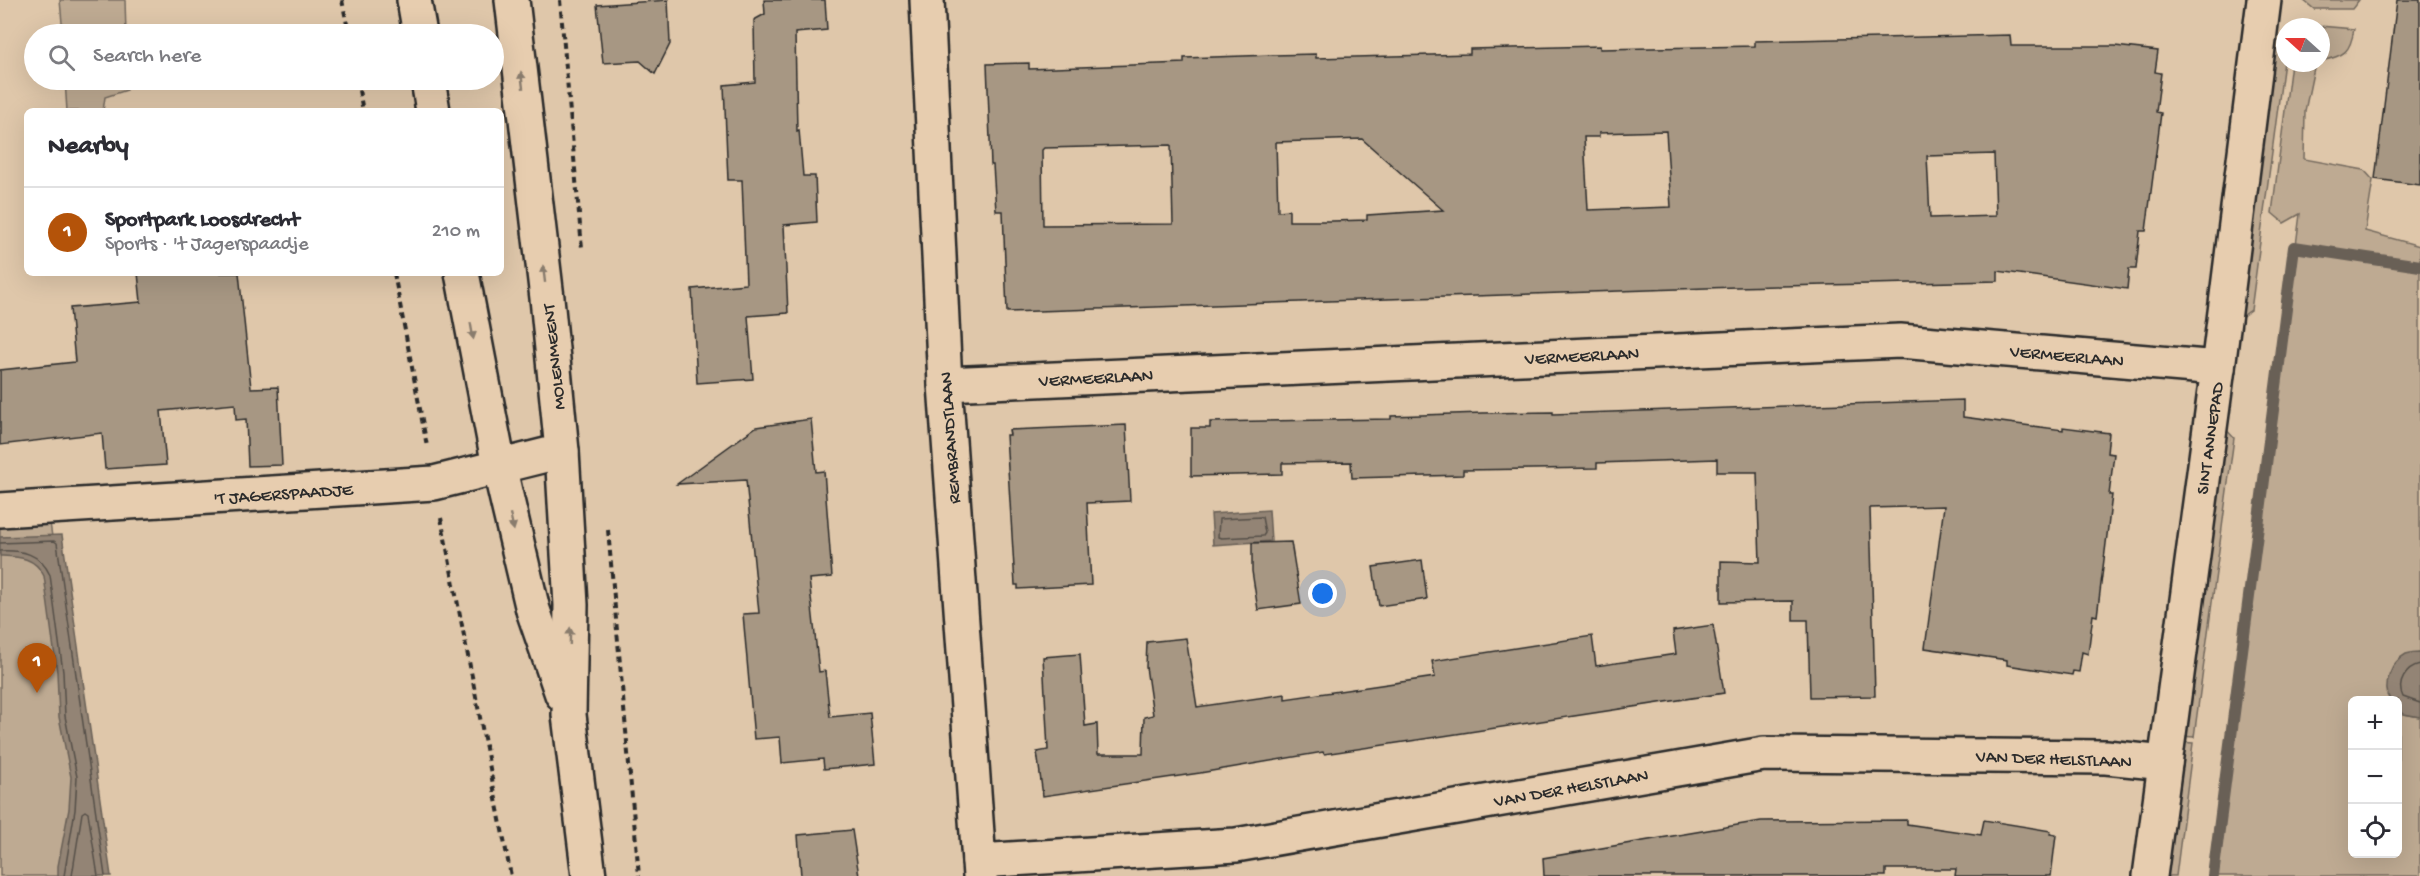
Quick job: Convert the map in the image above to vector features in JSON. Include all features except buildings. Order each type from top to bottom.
[{"type":"street","points":[[414,0],[418,24]]},
{"type":"street","name":"MOLENMEENT","points":[[512,0],[547,298],[562,451],[571,605],[569,716],[589,876]]},
{"type":"street","name":"REMBRANDTLAAN","points":[[927,0],[945,384],[979,869]]},
{"type":"street","name":"SINT ANNEPAD","points":[[2150,876],[2218,368],[2264,0]]},
{"type":"street","points":[[430,90],[433,108]]},
{"type":"street","name":"MOLENMEENT","points":[[463,276],[499,466],[533,610],[569,716]]},
{"type":"street","name":"VERMEERLAAN","points":[[945,384],[1900,341],[2218,368]]},
{"type":"street","name":"'T JAGERSPAADJE","points":[[0,510],[434,483],[562,451]]},
{"type":"street","name":"VAN DER HELSTLAAN","points":[[979,869],[1236,845],[1764,754],[2106,757],[2165,763]]},
{"type":"path","points":[[342,0],[347,24]]},
{"type":"path","points":[[359,90],[362,108]]},
{"type":"path","points":[[395,276],[511,876]]},
{"type":"shaded area","points":[[60,0],[125,0],[126,24],[62,24]]},
{"type":"shaded area","points":[[2303,0],[2359,0],[2352,9],[2314,9]]},
{"type":"shaded area","points":[[2330,27],[2354,29],[2348,49],[2330,58]]},
{"type":"shaded area","points":[[2273,41],[2276,41],[2276,72],[2283,72],[2251,310],[2235,321]]},
{"type":"shaded area","points":[[2290,72],[2313,72],[2305,111],[2304,159],[2364,170],[2373,180],[2365,231],[2420,246],[2420,652],[2406,655],[2388,696],[2348,696],[2348,858],[2402,858],[2402,712],[2420,717],[2420,876],[2216,876],[2300,214],[2284,223],[2272,213]]},
{"type":"shaded area","points":[[66,90],[127,90],[105,97],[103,108],[67,108]]},
{"type":"shaded area","points":[[2222,425],[2234,438],[2194,737],[2181,736]]},
{"type":"shaded area","points":[[48,509],[101,876],[0,876],[0,510]]},
{"type":"shaded area","points":[[2180,742],[2193,743],[2176,876],[2162,876]]},
{"type":"water","points":[[1269,510],[1271,541],[1213,545],[1211,514]]},
{"type":"water","points":[[62,535],[111,876],[58,876],[69,809],[71,777],[59,717],[57,672],[44,576],[36,565],[26,559],[0,556],[0,537]]},
{"type":"water","points":[[2420,652],[2420,717],[2404,714],[2402,712],[2402,696],[2389,696],[2388,694],[2388,681],[2392,668],[2406,654]]},
{"type":"waterway","points":[[2213,876],[2294,247],[2420,266]]},
{"type":"place","name":"Sportpark Loosdrecht","points":[[37,693]]}]
